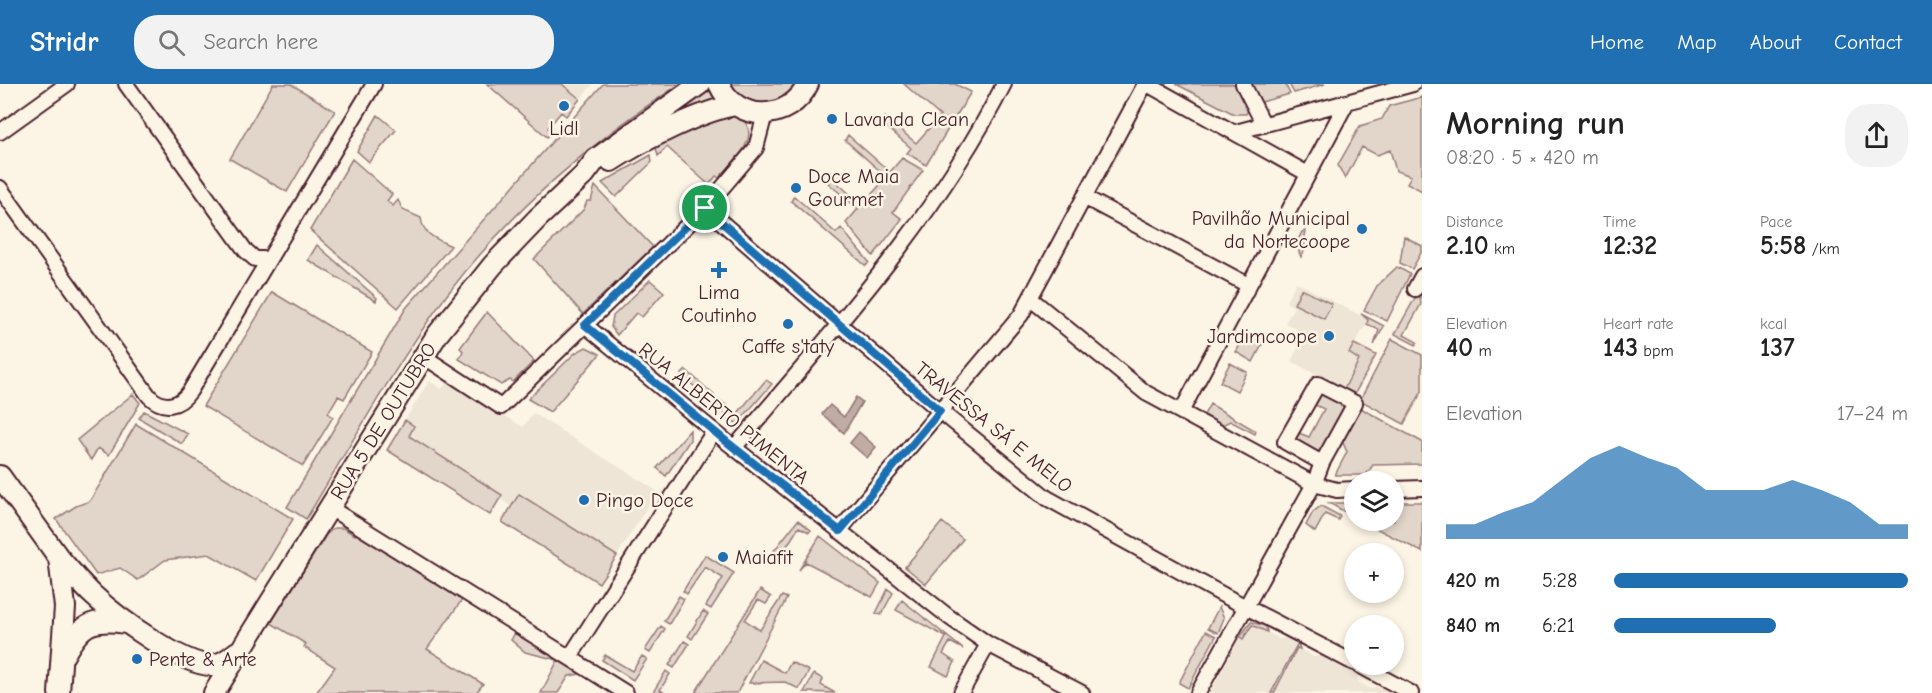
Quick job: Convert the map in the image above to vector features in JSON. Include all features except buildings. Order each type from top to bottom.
[{"type":"main road","name":"RUA 5 DE OUTUBRO","points":[[214,693],[423,356],[452,315],[493,265],[605,152],[700,84]]},
{"type":"main road","points":[[719,84],[736,105],[750,112],[765,114],[782,111],[796,102],[808,87]]},
{"type":"main road","name":"RUA 5 DE OUTUBRO","points":[[584,175],[649,140],[720,109],[736,105]]},
{"type":"main road","points":[[0,476],[59,558],[94,597],[126,623],[191,662],[203,678],[206,693]]},
{"type":"main road","points":[[58,693],[64,598],[59,558]]},
{"type":"main road","points":[[62,657],[84,627],[101,621],[126,623]]},
{"type":"main road","points":[[191,662],[211,665],[221,663],[239,651]]},
{"type":"street","points":[[0,132],[67,84]]},
{"type":"street","points":[[126,84],[246,249],[255,259],[270,259]]},
{"type":"street","points":[[0,188],[143,388],[161,405],[174,405],[184,400],[374,84]]},
{"type":"street","points":[[734,448],[838,324],[944,186],[1004,84]]},
{"type":"street","points":[[840,531],[1014,324],[1031,299],[1146,84],[1308,174]]},
{"type":"street","points":[[1243,84],[1264,125]]},
{"type":"street","points":[[1236,132],[1413,84]]},
{"type":"street","points":[[1181,412],[1347,102]]},
{"type":"street","points":[[423,356],[501,407],[705,208],[756,148],[765,114]]},
{"type":"street","points":[[1084,198],[1248,285]]},
{"type":"street","name":"TRAVESSA SÁ E MELO","points":[[705,208],[940,411],[1047,498],[1344,658]]},
{"type":"street","points":[[1415,289],[1422,276]]},
{"type":"street","points":[[1031,299],[1134,385],[1314,484],[1344,490]]},
{"type":"street","name":"RUA ALBERTO PIMENTA","points":[[585,325],[734,448],[949,617],[988,644],[1082,693]]},
{"type":"street","points":[[1198,693],[1314,484],[1322,462],[1355,403],[1318,384],[1285,442],[1322,462]]},
{"type":"street","points":[[570,657],[714,431]]},
{"type":"street","points":[[1404,489],[1422,488]]},
{"type":"street","points":[[330,508],[626,693]]},
{"type":"street","points":[[961,693],[988,644]]},
{"type":"street","name":"TRAVESSA SÁ E MELO","points":[[1377,675],[1411,693]]},
{"type":"shaded area","points":[[273,84],[291,84],[335,111],[287,192],[230,159]]},
{"type":"shaded area","points":[[487,84],[562,84],[580,99],[566,116],[561,112],[548,128],[552,132],[547,137]]},
{"type":"shaded area","name":"Lidl","points":[[529,84],[593,84],[566,116]]},
{"type":"shaded area","points":[[603,84],[680,84],[584,154],[525,207],[497,236],[446,296],[427,323],[373,406],[306,519],[287,507],[406,308]]},
{"type":"shaded area","points":[[729,84],[800,84],[785,100],[775,104],[760,105],[740,95]]},
{"type":"shaded area","points":[[904,84],[955,84],[971,92],[926,165],[907,153],[911,148],[881,122],[885,117],[916,143],[940,116]]},
{"type":"shaded area","points":[[1176,84],[1237,84],[1249,109],[1246,114],[1234,114]]},
{"type":"shaded area","points":[[1248,84],[1285,84],[1290,94],[1258,103]]},
{"type":"shaded area","points":[[1289,84],[1325,84],[1294,93]]},
{"type":"shaded area","points":[[711,86],[719,100],[650,133],[679,106]]},
{"type":"shaded area","points":[[1422,97],[1422,191],[1407,183],[1411,176],[1396,171],[1390,150],[1377,155],[1362,147],[1345,179],[1338,165],[1360,126],[1382,119],[1389,106]]},
{"type":"shaded area","points":[[378,115],[396,130],[369,162],[357,151]]},
{"type":"shaded area","points":[[724,115],[734,115],[745,122],[749,137],[742,152],[719,178],[716,176],[709,185],[667,147],[658,156],[655,144]]},
{"type":"shaded area","points":[[848,135],[890,172],[902,158],[923,170],[893,212],[902,219],[873,256],[846,223],[858,209],[828,183],[832,178],[862,205],[887,177],[845,140]]},
{"type":"shaded area","points":[[651,155],[652,162],[616,197],[602,183]]},
{"type":"shaded area","points":[[352,159],[392,194],[387,201],[393,206],[398,200],[403,210],[421,218],[425,229],[436,239],[451,246],[398,308],[310,230]]},
{"type":"shaded area","points":[[595,186],[653,247],[583,314],[534,259],[584,209],[587,201],[591,201]]},
{"type":"shaded area","points":[[794,196],[836,233],[841,228],[869,262],[866,266],[791,201]]},
{"type":"shaded area","points":[[1306,231],[1304,242],[1306,248],[1301,257],[1296,244],[1302,232]]},
{"type":"shaded area","points":[[1404,236],[1422,246],[1422,251],[1412,269],[1400,263]]},
{"type":"shaded area","points":[[317,245],[377,298],[376,301],[308,260]]},
{"type":"shaded area","points":[[1397,267],[1410,274],[1387,321],[1364,310],[1377,286]]},
{"type":"shaded area","points":[[650,280],[664,292],[642,317],[636,313],[617,335],[611,327],[613,316]]},
{"type":"shaded area","name":"Jardimcoope","points":[[1296,282],[1369,320],[1349,353],[1360,359],[1344,389],[1291,361],[1303,339],[1296,335],[1298,330],[1285,323],[1294,307],[1286,302]]},
{"type":"shaded area","points":[[1301,289],[1332,304],[1324,319],[1294,304]]},
{"type":"shaded area","points":[[272,292],[372,352],[344,399],[338,396],[328,413],[333,417],[303,466],[203,406]]},
{"type":"shaded area","points":[[1420,297],[1421,304],[1404,335],[1417,342],[1416,345],[1395,334],[1415,298]]},
{"type":"shaded area","points":[[487,312],[534,361],[513,382],[510,380],[501,385],[459,359],[463,351],[460,348]]},
{"type":"shaded area","points":[[1361,314],[1384,326],[1374,345],[1379,330],[1367,324],[1368,320]]},
{"type":"shaded area","points":[[1246,334],[1263,343],[1253,362],[1236,352]]},
{"type":"shaded area","points":[[1392,339],[1422,355],[1422,391],[1404,424],[1360,400]]},
{"type":"shaded area","points":[[1354,344],[1376,355],[1353,397],[1338,388],[1344,389],[1359,360],[1349,353]]},
{"type":"shaded area","points":[[586,347],[600,354],[550,412],[528,399],[575,353]]},
{"type":"shaded area","points":[[1230,363],[1247,372],[1237,391],[1220,382]]},
{"type":"shaded area","points":[[686,370],[714,395],[710,400],[681,375]]},
{"type":"shaded area","points":[[448,380],[523,427],[533,413],[657,491],[617,556],[519,495],[512,507],[500,499],[502,495],[408,436],[405,420],[429,381],[442,389]]},
{"type":"shaded area","points":[[766,380],[772,384],[737,424],[716,406],[721,401],[737,414]]},
{"type":"shaded area","points":[[1322,392],[1348,406],[1321,457],[1294,442],[1299,433],[1309,437],[1324,409],[1315,405]]},
{"type":"shaded area","points":[[133,394],[140,403],[109,455],[98,448],[91,460],[77,440]]},
{"type":"shaded area","points":[[856,397],[862,402],[844,433],[822,414],[830,405],[844,417]]},
{"type":"shaded area","points":[[1210,404],[1256,431],[1255,434],[1230,421],[1222,425],[1204,415]]},
{"type":"shaded area","points":[[1357,406],[1422,442],[1422,464],[1373,465],[1369,471],[1344,471],[1344,475],[1335,475],[1347,452],[1340,436]]},
{"type":"shaded area","points":[[144,411],[188,434],[182,444],[139,418]]},
{"type":"shaded area","points":[[405,420],[414,426],[409,436],[502,495],[490,515],[387,450]]},
{"type":"shaded area","points":[[136,424],[293,519],[256,581],[209,554],[165,560],[138,580],[120,568],[96,575],[56,519],[76,506],[90,501]]},
{"type":"shaded area","points":[[690,430],[690,440],[666,476],[657,468]]},
{"type":"shaded area","points":[[859,432],[876,447],[867,458],[850,443]]},
{"type":"shaded area","points":[[519,494],[617,556],[599,583],[502,522]]},
{"type":"shaded area","points":[[1404,502],[1422,502],[1422,552],[1381,531],[1404,531]]},
{"type":"shaded area","points":[[1329,503],[1344,503],[1344,511]]},
{"type":"shaded area","points":[[1321,506],[1340,516],[1338,520],[1325,514],[1315,532],[1306,525],[1313,512]]},
{"type":"shaded area","points":[[798,520],[811,530],[809,532],[799,527],[781,555],[791,561],[789,565],[772,553]]},
{"type":"shaded area","points":[[942,522],[963,539],[926,584],[905,567]]},
{"type":"shaded area","points":[[334,528],[343,528],[355,535],[357,533],[462,600],[427,649],[483,684],[476,693],[316,693],[335,667],[304,647],[306,644],[271,623],[326,535]]},
{"type":"shaded area","points":[[820,536],[880,583],[872,597],[806,562],[799,570]]},
{"type":"shaded area","points":[[705,555],[734,573],[711,609],[706,606],[723,578],[705,567],[687,594],[683,591]]},
{"type":"shaded area","points":[[888,589],[893,593],[881,615],[876,613]]},
{"type":"shaded area","points":[[760,590],[771,597],[766,604],[758,600],[745,620],[760,630],[782,596],[787,598],[737,693],[695,693]]},
{"type":"shaded area","points":[[679,596],[684,599],[669,624],[664,621]]},
{"type":"shaded area","points":[[902,600],[963,649],[950,642],[943,654],[955,662],[948,676],[931,667],[946,637],[896,610]]},
{"type":"shaded area","points":[[1219,607],[1224,618],[1218,633],[1208,628]]},
{"type":"shaded area","points":[[703,611],[708,614],[692,639],[688,636]]},
{"type":"shaded area","points":[[1254,621],[1266,626],[1267,632],[1280,639],[1286,637],[1300,644],[1300,649],[1314,657],[1321,655],[1344,668],[1344,675],[1357,675],[1358,682],[1371,689],[1376,686],[1390,693],[1210,693],[1246,625]]},
{"type":"shaded area","points":[[1251,622],[1266,626],[1267,632],[1252,625],[1243,639],[1240,637]]},
{"type":"shaded area","points":[[661,626],[665,629],[650,653],[645,650]]},
{"type":"shaded area","points":[[1206,631],[1216,636],[1188,688],[1179,683]]},
{"type":"shaded area","points":[[515,633],[558,660],[525,652],[511,640]]},
{"type":"shaded area","points":[[684,641],[689,644],[674,668],[669,665]]},
{"type":"shaded area","points":[[1298,643],[1300,649],[1297,648],[1274,693],[1271,693]]},
{"type":"shaded area","points":[[605,655],[632,671],[642,656],[647,659],[633,680],[602,660]]},
{"type":"shaded area","points":[[558,660],[580,674],[569,676],[558,693],[541,693]]},
{"type":"shaded area","points":[[761,660],[785,673],[791,662],[809,671],[799,689],[785,682],[749,683]]},
{"type":"shaded area","points":[[666,671],[670,674],[660,690],[665,693],[653,692]]},
{"type":"shaded area","points":[[814,674],[823,679],[821,685],[835,693],[804,692]]},
{"type":"place","name":"Lidl","points":[[564,106]]},
{"type":"place","name":"Lavanda Clean","points":[[832,119]]},
{"type":"place","name":"Doce Maia Gourmet","points":[[796,188]]},
{"type":"place","name":"Pavilhão Municipal da Nortecoope","points":[[1362,229]]},
{"type":"place","name":"Lima Coutinho","points":[[719,270]]},
{"type":"place","name":"Caffe s'taty","points":[[788,324]]},
{"type":"place","name":"Jardimcoope","points":[[1329,336]]},
{"type":"place","name":"Pingo Doce","points":[[584,500]]},
{"type":"place","name":"Maiafit","points":[[723,557]]},
{"type":"place","name":"Pente & Arte","points":[[137,659]]},
{"type":"route","points":[[705,208],[940,411],[840,531],[585,325],[705,208]]}]
